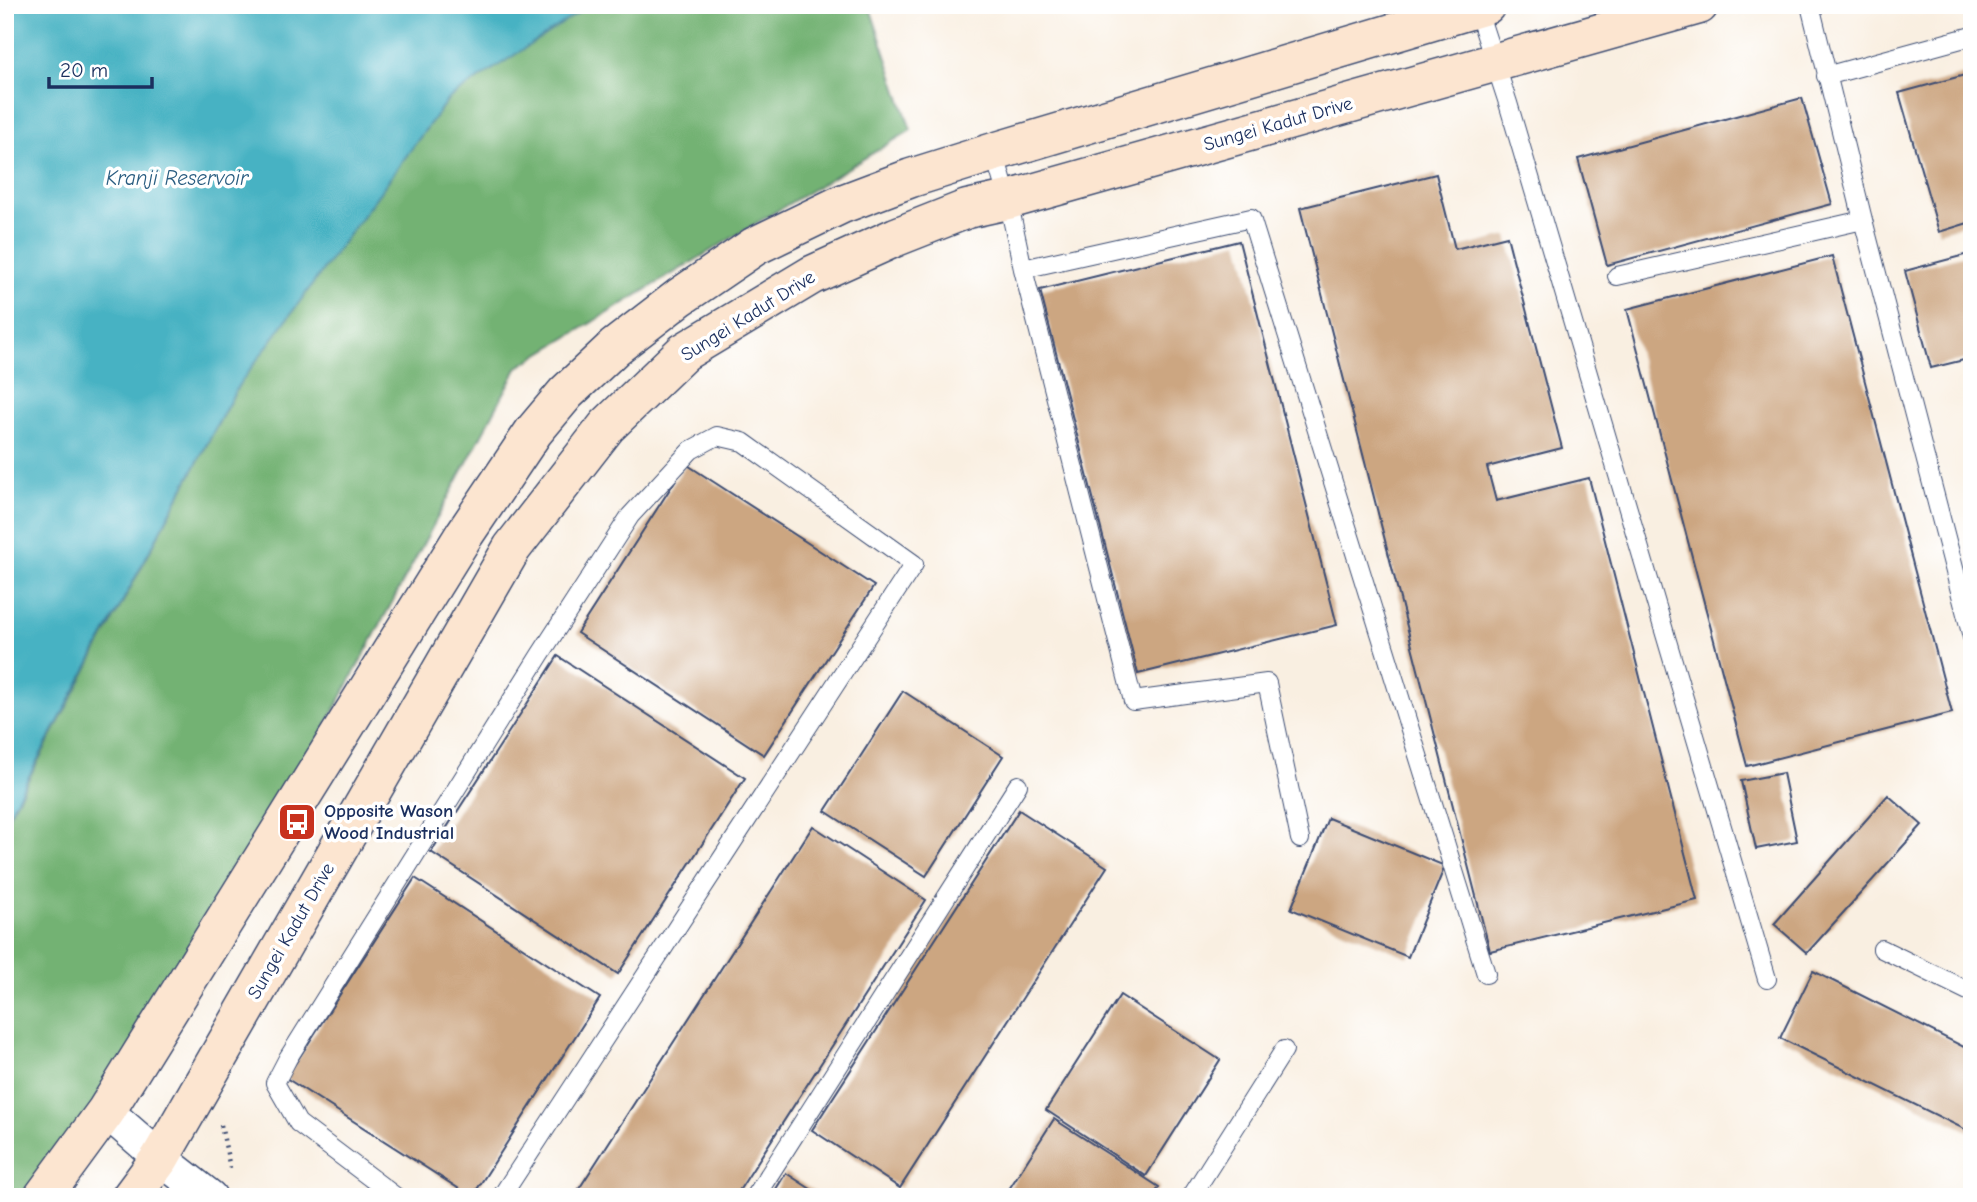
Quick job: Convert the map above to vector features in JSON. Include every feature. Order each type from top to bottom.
[{"type":"main road","name":"Sungei Kadut Drive","points":[[131,1197],[160,1158],[512,548],[607,426],[684,352],[812,275],[967,209],[1008,200],[1698,5]]},
{"type":"main road","points":[[44,1197],[106,1111],[464,535],[534,431],[566,393],[626,339],[680,297],[755,246],[842,204],[994,152],[1481,6]]},
{"type":"street","points":[[106,1111],[160,1158],[220,1185]]},
{"type":"lane","points":[[1810,5],[1826,76],[1972,637]]},
{"type":"lane","points":[[1481,6],[1767,979]]},
{"type":"lane","points":[[1826,76],[1972,36]]},
{"type":"lane","points":[[994,152],[1133,701],[1267,683],[1300,839]]},
{"type":"lane","points":[[1023,269],[1251,218],[1486,974]]},
{"type":"lane","points":[[1617,276],[1863,220]]},
{"type":"lane","points":[[396,1197],[298,1123],[275,1083],[399,880],[630,516],[691,450],[717,436],[743,442],[914,564],[501,1197]]},
{"type":"lane","points":[[755,1197],[1018,785]]},
{"type":"lane","points":[[1882,949],[1972,993]]},
{"type":"lane","points":[[1191,1197],[1284,1050]]},
{"type":"path","points":[[220,1185],[221,1123]]},
{"type":"green space","points":[[588,5],[869,5],[911,130],[518,367],[283,806],[44,1197],[5,1197],[5,823],[244,375],[448,99]]},
{"type":"water","name":"Kranji Reservoir","points":[[5,5],[590,5],[448,99],[238,386],[5,821]]},
{"type":"building","points":[[1972,73],[1972,233],[1968,223],[1939,232],[1899,93]]},
{"type":"building","points":[[1802,98],[1832,204],[1607,265],[1578,159]]},
{"type":"building","points":[[1436,174],[1455,249],[1507,236],[1562,448],[1487,467],[1496,501],[1589,478],[1697,900],[1490,951],[1300,208]]},
{"type":"building","points":[[1239,241],[1337,625],[1138,674],[1040,290]]},
{"type":"building","points":[[1972,253],[1972,358],[1931,368],[1905,271]]},
{"type":"building","points":[[1832,256],[1952,713],[1747,766],[1627,309]]},
{"type":"building","points":[[686,464],[874,586],[764,755],[577,633]]},
{"type":"building","points":[[558,656],[745,778],[618,974],[431,852]]},
{"type":"building","points":[[903,691],[1003,756],[926,876],[825,811]]},
{"type":"building","points":[[1783,773],[1797,841],[1756,849],[1741,781]]},
{"type":"building","points":[[1888,795],[1922,825],[1807,953],[1774,924]]},
{"type":"building","points":[[1019,810],[1107,867],[900,1188],[812,1130]]},
{"type":"building","points":[[1328,818],[1445,866],[1408,957],[1291,909]]},
{"type":"building","points":[[813,826],[926,900],[735,1197],[584,1197],[577,1192]]},
{"type":"building","points":[[415,878],[600,998],[472,1197],[286,1078]]},
{"type":"building","points":[[1813,971],[1972,1051],[1972,1133],[1780,1038]]},
{"type":"building","points":[[1120,995],[1220,1060],[1146,1176],[1046,1110]]},
{"type":"building","points":[[1054,1119],[1159,1187],[1153,1197],[1004,1197]]},
{"type":"building","points":[[786,1173],[823,1197],[771,1197]]},
{"type":"place","name":"Opposite Wason Wood Industrial","points":[[297,822]]}]
